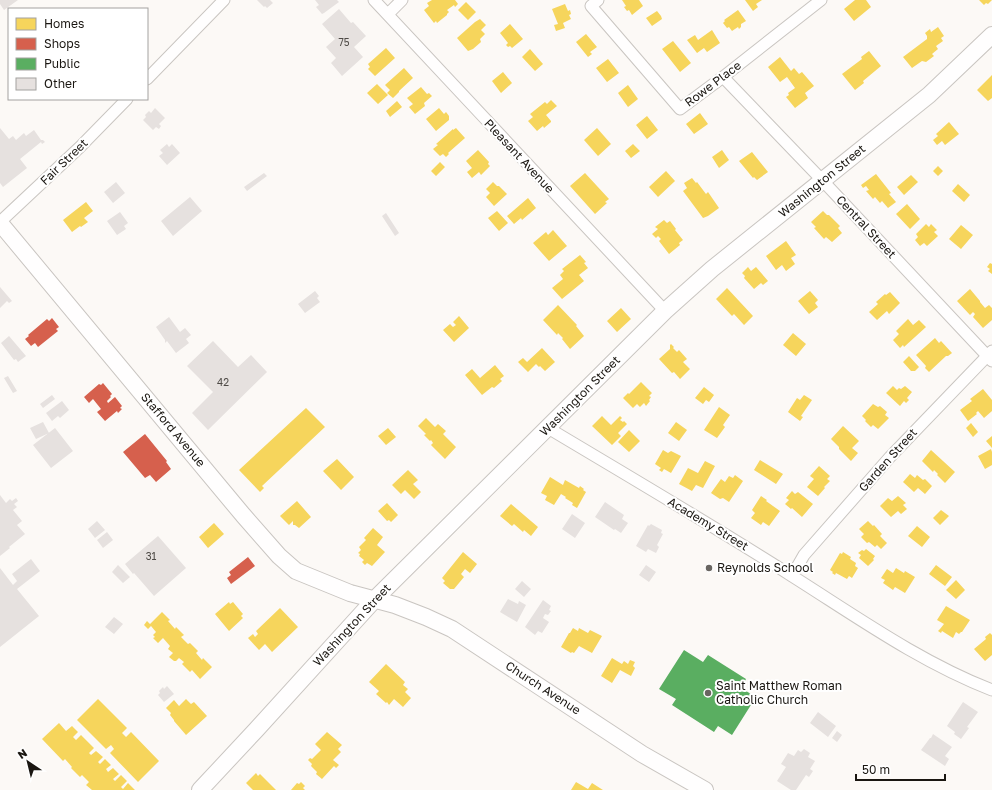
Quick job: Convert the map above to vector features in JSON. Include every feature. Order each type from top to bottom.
[{"type":"main road","name":"Washington Street","points":[[200,790],[251,736],[374,599],[665,311],[712,269],[929,95],[992,35]]},
{"type":"main road","name":"Stafford Avenue","points":[[0,223],[279,556],[296,570],[316,580],[350,594],[374,599]]},
{"type":"main road","name":"Church Avenue","points":[[374,599],[395,605],[452,629],[642,754],[705,790]]},
{"type":"street","points":[[148,78],[224,0]]},
{"type":"street","name":"Pleasant Avenue","points":[[374,0],[665,311]]},
{"type":"street","points":[[388,14],[402,0]]},
{"type":"street","name":"Rowe Place","points":[[598,0],[592,6],[680,109],[821,0]]},
{"type":"street","name":"Central Street","points":[[723,77],[990,356]]},
{"type":"street","name":"Fair Street","points":[[0,223],[80,147],[126,100]]},
{"type":"street","name":"Garden Street","points":[[792,576],[804,555],[890,457],[990,356]]},
{"type":"street","name":"Academy Street","points":[[548,428],[712,526],[918,656],[970,682],[992,690]]},
{"type":"building: Homes","points":[[432,0],[455,0],[458,4],[447,10],[449,12],[447,15],[437,23],[436,21],[434,23],[424,10],[429,6],[427,3]]},
{"type":"building: Homes","points":[[622,0],[639,0],[643,6],[632,15],[629,10],[627,11],[624,7],[626,6]]},
{"type":"building: Homes","points":[[745,0],[762,0],[756,4],[758,7],[753,11]]},
{"type":"building: Homes","points":[[855,0],[866,0],[871,7],[854,21],[844,9]]},
{"type":"building: Homes","points":[[979,0],[992,0],[988,4],[986,3],[984,5]]},
{"type":"building: Homes","points":[[466,2],[476,12],[468,20],[458,10]]},
{"type":"building: Homes","points":[[565,4],[568,11],[570,10],[571,14],[569,15],[571,19],[563,23],[565,28],[556,31],[554,25],[558,24],[552,9]]},
{"type":"building: Homes","points":[[738,10],[746,21],[741,24],[739,29],[738,27],[732,31],[723,23],[725,21],[724,20]]},
{"type":"building: Homes","points":[[657,11],[662,19],[652,26],[646,18]]},
{"type":"building: Homes","points":[[480,19],[486,25],[481,30],[485,34],[480,39],[481,42],[473,49],[468,51],[457,38]]},
{"type":"building: Homes","points":[[510,24],[523,39],[512,48],[506,45],[508,43],[500,33]]},
{"type":"building: Homes","points":[[938,27],[944,36],[941,38],[943,41],[936,46],[938,49],[932,54],[934,56],[926,62],[922,61],[912,68],[903,57],[927,39],[925,33],[930,29],[931,32]]},
{"type":"building: Homes","points":[[712,30],[720,43],[707,52],[704,48],[697,53],[687,40],[695,35],[698,40]]},
{"type":"building: Homes","points":[[586,34],[597,47],[590,52],[592,54],[588,57],[576,42]]},
{"type":"building: Homes","points":[[673,41],[691,63],[680,72],[662,49]]},
{"type":"building: Homes","points":[[386,48],[395,58],[375,76],[368,69],[370,67],[368,64]]},
{"type":"building: Homes","points":[[530,49],[543,64],[535,71],[522,57]]},
{"type":"building: Homes","points":[[869,51],[881,66],[855,90],[842,74],[862,59],[861,57]]},
{"type":"building: Homes","points":[[780,57],[791,71],[794,68],[799,74],[802,72],[814,86],[805,93],[808,98],[795,108],[786,97],[789,95],[788,93],[795,88],[787,77],[780,82],[768,67]]},
{"type":"building: Homes","points":[[608,59],[619,73],[607,82],[596,68]]},
{"type":"building: Homes","points":[[404,68],[413,78],[393,98],[387,93],[390,90],[385,85]]},
{"type":"building: Homes","points":[[503,72],[512,83],[501,93],[492,81]]},
{"type":"building: Homes","points":[[992,75],[992,98],[988,101],[977,90]]},
{"type":"building: Homes","points":[[377,84],[388,95],[378,104],[367,93]]},
{"type":"building: Homes","points":[[628,85],[638,99],[628,107],[618,93]]},
{"type":"building: Homes","points":[[421,87],[427,94],[429,93],[432,96],[424,103],[425,106],[415,114],[409,107],[413,104],[407,98]]},
{"type":"building: Homes","points":[[551,100],[557,106],[546,115],[551,122],[544,128],[543,126],[537,131],[528,121],[533,117],[530,114],[545,102],[547,104]]},
{"type":"building: Homes","points":[[397,101],[402,107],[390,117],[386,111]]},
{"type":"building: Homes","points":[[439,108],[444,114],[446,112],[449,116],[449,120],[436,131],[426,119]]},
{"type":"building: Homes","points":[[700,113],[708,124],[694,134],[686,124]]},
{"type":"building: Homes","points":[[647,116],[658,130],[647,139],[636,125]]},
{"type":"building: Homes","points":[[949,122],[959,134],[945,145],[942,141],[937,145],[933,140],[938,136],[936,134]]},
{"type":"building: Homes","points":[[456,128],[465,138],[448,153],[449,154],[446,157],[443,154],[440,156],[433,149],[438,145],[436,144]]},
{"type":"building: Homes","points":[[597,128],[611,144],[598,156],[584,140]]},
{"type":"building: Homes","points":[[633,144],[640,151],[631,158],[625,151]]},
{"type":"building: Homes","points":[[478,150],[489,162],[488,164],[490,166],[481,175],[479,172],[472,178],[467,172],[472,168],[466,161]]},
{"type":"building: Homes","points":[[722,150],[729,160],[719,168],[712,157]]},
{"type":"building: Homes","points":[[752,152],[768,172],[757,180],[754,177],[753,178],[739,161]]},
{"type":"building: Homes","points":[[440,162],[445,167],[436,176],[431,171]]},
{"type":"building: Homes","points":[[938,166],[943,171],[938,176],[933,171]]},
{"type":"building: Homes","points":[[666,171],[675,181],[658,197],[649,187]]},
{"type":"building: Homes","points":[[585,173],[609,199],[605,202],[607,203],[595,214],[570,186]]},
{"type":"building: Homes","points":[[876,174],[896,202],[888,208],[882,201],[880,203],[875,197],[873,199],[866,191],[869,190],[866,186],[863,188],[861,185]]},
{"type":"building: Homes","points":[[911,175],[918,182],[904,195],[897,187]]},
{"type":"building: Homes","points":[[692,178],[706,194],[708,192],[719,208],[703,218],[683,191],[687,188],[684,183]]},
{"type":"building: Homes","points":[[493,182],[507,194],[494,206],[486,197],[490,193],[486,189]]},
{"type":"building: Homes","points":[[958,184],[970,195],[964,202],[952,191]]},
{"type":"building: Homes","points":[[528,198],[536,208],[522,220],[521,218],[514,224],[507,216]]},
{"type":"building: Homes","points":[[86,202],[93,211],[84,218],[88,222],[72,232],[63,220]]},
{"type":"building: Homes","points":[[907,204],[920,219],[910,229],[896,214]]},
{"type":"building: Homes","points":[[497,211],[508,223],[499,231],[488,218]]},
{"type":"building: Homes","points":[[823,211],[840,226],[838,228],[842,233],[832,242],[826,237],[824,239],[814,228],[816,227],[811,222]]},
{"type":"building: Homes","points":[[664,220],[667,223],[670,221],[683,240],[679,243],[680,245],[669,254],[659,241],[661,239],[658,236],[656,238],[652,234],[658,229],[655,227]]},
{"type":"building: Homes","points":[[926,224],[929,227],[931,224],[937,230],[934,232],[938,236],[927,246],[924,243],[920,246],[915,240],[918,237],[916,234]]},
{"type":"building: Homes","points":[[961,225],[973,235],[961,249],[949,239]]},
{"type":"building: Homes","points":[[553,230],[567,246],[549,261],[533,243],[546,232],[548,235]]},
{"type":"building: Homes","points":[[786,241],[796,255],[791,258],[795,264],[786,271],[782,265],[776,270],[766,256]]},
{"type":"building: Homes","points":[[580,255],[586,262],[584,263],[588,268],[579,275],[584,281],[562,299],[552,288],[563,279],[560,275],[564,271],[562,269]]},
{"type":"building: Homes","points":[[990,263],[992,264],[992,274],[988,271],[990,269],[987,267]]},
{"type":"building: Homes","points":[[748,267],[751,271],[756,267],[768,281],[763,285],[761,283],[754,289],[744,278],[745,276],[742,273]]},
{"type":"building: Homes","points":[[727,288],[753,316],[744,325],[734,314],[732,316],[716,299]]},
{"type":"building: Homes","points":[[970,289],[985,308],[989,305],[992,308],[992,320],[983,328],[973,317],[975,314],[973,312],[970,315],[957,301]]},
{"type":"building: Homes","points":[[810,291],[818,300],[815,303],[818,307],[809,314],[798,301]]},
{"type":"building: Homes","points":[[890,292],[900,303],[889,314],[887,311],[877,320],[869,312],[878,304],[876,302],[885,294],[886,295]]},
{"type":"building: Homes","points":[[558,305],[577,325],[576,326],[584,336],[570,349],[562,339],[563,338],[558,333],[557,335],[543,320]]},
{"type":"building: Homes","points":[[621,308],[631,319],[617,332],[607,321]]},
{"type":"building: Homes","points":[[459,316],[469,328],[454,342],[443,330],[450,324],[453,327],[456,325],[453,322]]},
{"type":"building: Homes","points":[[908,319],[913,325],[919,320],[926,327],[904,347],[903,345],[900,348],[893,340],[899,334],[896,331]]},
{"type":"building: Homes","points":[[793,333],[806,344],[796,356],[783,345]]},
{"type":"building: Homes","points":[[935,338],[939,343],[941,341],[952,353],[946,356],[929,372],[925,368],[926,366],[916,355]]},
{"type":"building: Homes","points":[[671,344],[677,352],[679,350],[687,359],[683,362],[690,369],[680,379],[659,359],[670,349]]},
{"type":"building: Homes","points":[[542,348],[555,362],[545,371],[536,364],[528,372],[518,362],[523,358],[527,362]]},
{"type":"building: Homes","points":[[909,356],[919,367],[915,371],[911,371],[903,362]]},
{"type":"building: Homes","points":[[495,365],[504,376],[500,379],[502,381],[482,395],[465,375],[472,369],[480,378]]},
{"type":"building: Homes","points":[[641,382],[652,393],[649,396],[651,397],[649,400],[650,401],[646,406],[644,403],[640,407],[637,404],[633,408],[623,398]]},
{"type":"building: Homes","points":[[893,386],[897,390],[905,386],[912,392],[907,398],[909,400],[906,403],[904,401],[900,406],[886,393]]},
{"type":"building: Homes","points":[[704,387],[714,395],[709,402],[706,400],[703,404],[695,398]]},
{"type":"building: Homes","points":[[983,389],[992,400],[992,411],[984,418],[978,411],[976,413],[977,414],[968,421],[960,410],[972,401],[970,399]]},
{"type":"building: Homes","points":[[804,395],[812,400],[801,416],[803,417],[800,421],[788,412],[797,398],[800,400]]},
{"type":"building: Homes","points":[[873,404],[878,407],[880,406],[887,412],[885,415],[889,418],[878,429],[873,425],[871,427],[862,416]]},
{"type":"building: Homes","points":[[719,407],[730,415],[723,425],[725,427],[717,438],[704,430]]},
{"type":"building: Homes","points":[[306,408],[325,427],[262,486],[264,488],[260,492],[239,470]]},
{"type":"building: Homes","points":[[602,416],[611,425],[620,416],[622,418],[620,420],[627,424],[618,433],[621,436],[612,445],[592,426]]},
{"type":"building: Homes","points":[[426,418],[435,427],[438,424],[446,431],[443,434],[456,447],[445,459],[431,445],[433,443],[431,440],[430,441],[424,435],[426,434],[418,426]]},
{"type":"building: Homes","points":[[676,422],[687,430],[679,441],[668,433]]},
{"type":"building: Homes","points":[[971,423],[978,432],[973,437],[966,428]]},
{"type":"building: Homes","points":[[843,426],[859,441],[852,448],[858,453],[851,461],[831,439]]},
{"type":"building: Homes","points":[[388,428],[396,437],[386,445],[378,436]]},
{"type":"building: Homes","points":[[629,430],[640,441],[629,452],[618,442]]},
{"type":"building: Homes","points":[[992,436],[992,448],[986,441]]},
{"type":"building: Homes","points":[[991,449],[992,465],[985,469],[978,456]]},
{"type":"building: Homes","points":[[663,450],[668,453],[671,451],[681,456],[671,473],[664,469],[662,472],[659,470],[661,468],[655,464]]},
{"type":"building: Homes","points":[[931,450],[955,472],[945,483],[934,470],[933,472],[922,461]]},
{"type":"building: Homes","points":[[337,459],[354,477],[341,490],[323,471]]},
{"type":"building: Homes","points":[[760,460],[783,474],[776,484],[754,470]]},
{"type":"building: Homes","points":[[705,461],[715,466],[703,488],[696,485],[692,491],[679,484],[688,468],[698,473]]},
{"type":"building: Homes","points":[[819,466],[830,476],[827,479],[830,481],[818,496],[807,487],[814,479],[810,476]]},
{"type":"building: Homes","points":[[408,470],[418,480],[413,484],[421,492],[414,499],[405,490],[401,494],[392,485]]},
{"type":"building: Homes","points":[[910,474],[915,478],[917,475],[923,480],[925,479],[932,486],[925,494],[918,488],[914,492],[903,482]]},
{"type":"building: Homes","points":[[735,475],[743,481],[729,502],[723,498],[720,499],[711,493],[721,479],[725,482],[729,476],[733,478]]},
{"type":"building: Homes","points":[[550,477],[563,485],[565,480],[579,488],[580,486],[584,489],[583,490],[586,492],[577,508],[561,494],[554,505],[545,500],[547,496],[541,493]]},
{"type":"building: Homes","points":[[792,491],[795,494],[798,492],[813,504],[802,517],[785,504],[789,500],[786,498]]},
{"type":"building: Homes","points":[[761,496],[780,511],[769,526],[763,522],[761,525],[751,518],[755,513],[752,510]]},
{"type":"building: Homes","points":[[898,496],[906,503],[903,505],[907,509],[901,514],[898,511],[891,517],[880,506],[888,498],[892,501]]},
{"type":"building: Homes","points":[[297,501],[311,517],[299,528],[293,525],[293,521],[289,525],[280,516]]},
{"type":"building: Homes","points":[[387,503],[398,515],[391,522],[389,520],[387,521],[378,511]]},
{"type":"building: Homes","points":[[511,504],[538,527],[531,536],[524,530],[523,532],[514,524],[512,526],[500,516]]},
{"type":"building: Homes","points":[[941,510],[949,516],[940,525],[933,518]]},
{"type":"building: Homes","points":[[868,521],[882,534],[880,536],[887,543],[881,549],[877,545],[875,547],[869,542],[867,543],[861,537],[864,534],[859,529]]},
{"type":"building: Homes","points":[[214,523],[224,534],[208,548],[199,537]]},
{"type":"building: Homes","points":[[917,526],[930,537],[922,547],[908,536]]},
{"type":"building: Homes","points":[[373,528],[383,537],[377,545],[385,552],[372,566],[367,563],[365,565],[362,562],[364,560],[358,553],[361,550],[359,547],[366,540],[364,538]]},
{"type":"building: Homes","points":[[866,549],[875,556],[873,559],[874,560],[868,566],[859,558],[861,555],[858,553]]},
{"type":"building: Homes","points":[[463,552],[477,564],[470,573],[465,569],[461,574],[464,577],[454,589],[450,589],[443,583],[445,581],[442,578]]},
{"type":"building: Homes","points":[[843,552],[851,557],[850,559],[856,563],[855,566],[858,568],[852,578],[849,576],[847,579],[836,573],[835,575],[830,570],[840,553],[842,554]]},
{"type":"building: Homes","points":[[936,565],[952,577],[945,586],[929,574]]},
{"type":"building: Homes","points":[[896,568],[915,577],[905,593],[895,587],[893,590],[883,583],[885,580],[881,578],[887,569],[893,573]]},
{"type":"building: Homes","points":[[956,580],[965,590],[956,599],[946,590]]},
{"type":"building: Homes","points":[[229,602],[230,604],[233,602],[243,614],[241,616],[243,618],[229,631],[215,614]]},
{"type":"building: Homes","points":[[946,606],[970,620],[962,632],[959,634],[956,632],[953,638],[942,631],[941,633],[938,631],[944,624],[937,620]]},
{"type":"building: Homes","points":[[280,608],[298,627],[272,652],[265,644],[259,650],[248,638],[253,634],[255,637],[258,634],[256,631]]},
{"type":"building: Homes","points":[[162,612],[170,620],[168,621],[175,629],[176,627],[184,635],[181,637],[188,644],[190,643],[198,651],[196,653],[202,660],[203,658],[212,667],[200,679],[192,670],[190,672],[182,664],[184,662],[179,658],[174,661],[169,657],[173,653],[168,649],[170,646],[163,638],[158,643],[153,638],[155,637],[153,635],[156,632],[151,626],[148,629],[144,625],[147,621],[150,624]]},
{"type":"building: Homes","points":[[573,628],[578,631],[579,628],[588,633],[590,630],[602,636],[592,653],[579,646],[574,653],[571,653],[561,647]]},
{"type":"building: Homes","points":[[990,633],[992,635],[992,655],[985,661],[974,649],[986,639],[985,637]]},
{"type":"building: Homes","points":[[612,658],[622,664],[624,661],[628,664],[630,660],[635,662],[633,666],[635,668],[631,676],[620,670],[612,683],[601,676]]},
{"type":"building: Homes","points":[[386,664],[405,682],[403,685],[408,689],[405,692],[411,698],[403,707],[394,699],[389,705],[387,702],[386,703],[376,694],[379,691],[369,682]]},
{"type":"building: Homes","points":[[98,699],[127,728],[122,733],[126,737],[131,732],[159,761],[138,782],[110,753],[114,749],[111,745],[106,749],[77,720]]},
{"type":"building: Homes","points":[[186,699],[191,704],[194,702],[207,716],[186,735],[174,721],[170,715],[171,713],[166,708],[174,700],[179,706]]},
{"type":"building: Homes","points":[[59,723],[66,731],[72,726],[78,732],[73,737],[76,740],[81,735],[94,748],[89,753],[91,755],[96,751],[103,757],[98,762],[100,764],[105,759],[111,765],[106,769],[108,772],[113,768],[119,774],[113,779],[115,781],[121,775],[127,781],[121,787],[123,789],[128,783],[135,790],[92,790],[86,785],[89,782],[82,775],[80,777],[65,759],[63,761],[42,739]]},
{"type":"building: Homes","points":[[327,732],[342,745],[338,749],[341,752],[333,760],[339,765],[336,768],[334,766],[322,779],[316,774],[317,772],[308,760],[310,758],[312,759],[321,750],[315,744]]},
{"type":"building: Homes","points":[[256,773],[258,776],[260,774],[276,790],[253,790],[246,783]]},
{"type":"building: Homes","points":[[301,782],[305,786],[303,788],[305,790],[291,790],[297,783],[299,784]]},
{"type":"building: Homes","points":[[576,782],[588,789],[592,783],[603,790],[571,790]]},
{"type":"building: Shops","points":[[52,318],[59,327],[56,329],[58,331],[38,347],[35,343],[31,346],[25,339],[29,336],[28,335],[47,319],[49,321]]},
{"type":"building: Shops","points":[[103,383],[112,394],[107,401],[108,403],[115,397],[122,406],[120,408],[122,409],[118,413],[117,411],[105,421],[97,412],[101,409],[93,399],[89,403],[84,397],[99,384],[101,385]]},
{"type":"building: Shops","points":[[145,434],[167,461],[166,462],[171,469],[156,482],[150,475],[145,478],[123,452]]},
{"type":"building: Shops","points":[[248,557],[255,566],[231,584],[227,578],[231,575],[229,572]]},
{"type":"building: Public","name":"Saint Matthew Roman Catholic Church","points":[[684,650],[703,662],[708,655],[746,679],[741,688],[756,697],[732,735],[718,726],[714,732],[672,705],[676,699],[659,689]]},
{"type":"building: Other","points":[[0,0],[18,0],[4,10],[0,4]]},
{"type":"building: Other","points":[[257,0],[270,0],[273,3],[267,8]]},
{"type":"building: Other","points":[[315,0],[337,0],[339,2],[322,14],[316,7],[319,5]]},
{"type":"building: Other","points":[[339,9],[351,23],[353,22],[366,36],[354,47],[363,57],[342,76],[331,63],[336,58],[326,47],[335,39],[322,24]]},
{"type":"building: Other","points":[[155,108],[165,118],[159,124],[161,126],[159,129],[156,127],[153,130],[143,120],[149,111],[151,113]]},
{"type":"building: Other","points":[[0,128],[9,139],[13,136],[16,140],[24,133],[26,136],[34,130],[41,140],[45,142],[42,144],[41,142],[20,159],[27,168],[3,187],[0,183]]},
{"type":"building: Other","points":[[167,144],[169,147],[172,144],[180,153],[167,165],[159,156],[163,153],[160,150]]},
{"type":"building: Other","points":[[264,173],[267,176],[247,191],[244,187]]},
{"type":"building: Other","points":[[116,182],[125,193],[113,203],[104,192]]},
{"type":"building: Other","points":[[190,197],[202,211],[173,236],[161,221]]},
{"type":"building: Other","points":[[120,212],[128,223],[124,226],[126,229],[117,235],[107,221]]},
{"type":"building: Other","points":[[386,213],[399,233],[395,236],[382,216]]},
{"type":"building: Other","points":[[0,287],[12,301],[9,303],[7,301],[0,308]]},
{"type":"building: Other","points":[[315,291],[319,296],[317,298],[320,302],[305,313],[298,304]]},
{"type":"building: Other","points":[[169,317],[180,332],[185,328],[191,335],[186,339],[189,343],[176,353],[167,341],[165,343],[165,340],[156,327]]},
{"type":"building: Other","points":[[9,336],[26,356],[18,362],[16,359],[14,360],[1,343]]},
{"type":"building: Other","points":[[213,341],[238,367],[251,355],[267,372],[208,430],[192,413],[213,392],[187,366]]},
{"type":"building: Other","points":[[8,376],[17,391],[13,393],[4,378]]},
{"type":"building: Other","points":[[52,395],[55,399],[43,408],[40,404]]},
{"type":"building: Other","points":[[62,401],[69,410],[60,418],[58,416],[52,421],[46,413]]},
{"type":"building: Other","points":[[43,422],[49,433],[36,439],[30,428]]},
{"type":"building: Other","points":[[55,428],[73,451],[51,468],[33,445]]},
{"type":"building: Other","points":[[0,495],[6,503],[10,499],[12,501],[16,498],[18,501],[14,504],[17,507],[13,510],[22,521],[17,525],[25,534],[0,556]]},
{"type":"building: Other","points":[[605,502],[624,515],[622,519],[628,523],[621,533],[595,517]]},
{"type":"building: Other","points":[[572,514],[585,523],[575,538],[562,529]]},
{"type":"building: Other","points":[[97,521],[105,530],[95,538],[88,529]]},
{"type":"building: Other","points":[[651,524],[662,530],[661,533],[663,534],[657,545],[659,547],[656,553],[648,549],[646,552],[636,546],[648,525],[649,526]]},
{"type":"building: Other","points":[[107,532],[113,540],[103,548],[97,540]]},
{"type":"building: Other","points":[[158,536],[186,568],[154,596],[125,564]]},
{"type":"building: Other","points":[[31,559],[40,571],[17,589],[39,616],[0,647],[0,568],[13,585],[17,581],[12,574]]},
{"type":"building: Other","points":[[118,565],[130,577],[123,583],[112,572]]},
{"type":"building: Other","points":[[646,565],[656,572],[649,582],[639,575]]},
{"type":"building: Other","points":[[522,581],[531,589],[524,597],[515,589]]},
{"type":"building: Other","points":[[508,599],[518,604],[519,601],[526,605],[517,622],[500,612]]},
{"type":"building: Other","points":[[543,600],[551,606],[549,610],[551,611],[548,615],[545,614],[543,618],[549,622],[542,633],[538,631],[535,635],[525,627]]},
{"type":"building: Other","points":[[114,617],[123,624],[114,634],[105,627]]},
{"type":"building: Other","points":[[167,686],[174,694],[164,702],[158,695],[160,693],[159,691],[163,687],[164,689]]},
{"type":"building: Other","points":[[963,702],[978,712],[967,727],[969,728],[961,739],[947,726]]},
{"type":"building: Other","points":[[818,712],[836,726],[828,737],[810,723]]},
{"type":"building: Other","points":[[837,731],[842,735],[837,742],[832,738]]},
{"type":"building: Other","points":[[933,734],[952,747],[945,756],[949,759],[945,766],[921,750]]},
{"type":"building: Other","points":[[804,749],[810,753],[808,757],[815,761],[810,769],[813,771],[809,777],[806,775],[796,790],[791,790],[777,781],[786,767],[781,764],[788,753],[794,756],[798,750],[801,752]]},
{"type":"place","name":"Reynolds School","points":[[709,568]]},
{"type":"place","name":"Saint Matthew Roman Catholic Church","points":[[708,693]]}]
